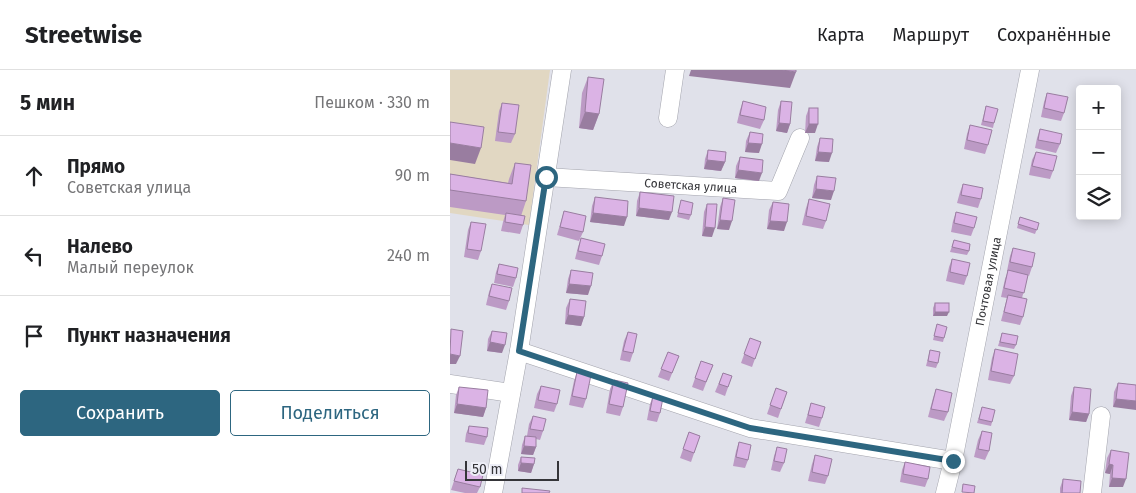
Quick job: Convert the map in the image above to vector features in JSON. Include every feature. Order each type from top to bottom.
[{"type":"street","points":[[493,493],[519,351],[562,70]]},
{"type":"street","points":[[668,118],[675,70]]},
{"type":"street","name":"Почтовая улица","points":[[945,493],[953,461],[1030,70]]},
{"type":"street","name":"Советская улица","points":[[546,177],[778,190],[800,138]]},
{"type":"street","points":[[519,351],[750,428],[953,461]]},
{"type":"street","points":[[450,384],[511,393]]},
{"type":"street","points":[[1092,493],[1101,416]]},
{"type":"shaded area","points":[[450,70],[550,70],[529,225],[450,213]]},
{"type":"building","points":[[588,77],[604,79],[599,114],[585,112]]},
{"type":"building","points":[[1047,93],[1068,97],[1064,113],[1044,108]]},
{"type":"building","points":[[743,101],[766,107],[764,120],[740,115]]},
{"type":"building","points":[[781,101],[792,102],[790,124],[779,123]]},
{"type":"building","points":[[502,103],[519,105],[515,134],[498,132]]},
{"type":"building","points":[[986,106],[998,109],[994,123],[983,121]]},
{"type":"building","points":[[809,108],[818,108],[818,124],[809,124]]},
{"type":"building","points":[[450,122],[484,127],[481,148],[450,143]]},
{"type":"building","points":[[970,125],[992,130],[988,145],[967,140]]},
{"type":"building","points":[[1040,129],[1062,134],[1060,144],[1038,140]]},
{"type":"building","points":[[750,132],[763,134],[762,144],[748,143]]},
{"type":"building","points":[[820,138],[833,139],[832,153],[818,152]]},
{"type":"building","points":[[708,150],[726,152],[725,162],[707,160]]},
{"type":"building","points":[[1036,152],[1057,156],[1053,171],[1032,166]]},
{"type":"building","points":[[740,157],[763,160],[762,173],[738,170]]},
{"type":"building","points":[[515,163],[531,165],[526,201],[450,190],[450,174],[512,184]]},
{"type":"building","points":[[817,176],[836,178],[834,191],[816,189]]},
{"type":"building","points":[[963,184],[983,188],[981,199],[961,195]]},
{"type":"building","points":[[640,192],[674,196],[672,212],[639,208]]},
{"type":"building","points":[[595,197],[628,201],[627,217],[593,213]]},
{"type":"building","points":[[723,198],[735,200],[732,221],[720,220]]},
{"type":"building","points":[[809,199],[830,204],[826,221],[806,216]]},
{"type":"building","points":[[681,200],[693,203],[691,215],[678,213]]},
{"type":"building","points":[[773,202],[789,204],[787,222],[770,221]]},
{"type":"building","points":[[707,204],[717,204],[715,228],[705,227]]},
{"type":"building","points":[[564,211],[586,216],[583,232],[560,227]]},
{"type":"building","points":[[956,212],[977,217],[974,228],[954,223]]},
{"type":"building","points":[[506,213],[525,216],[523,225],[505,222]]},
{"type":"building","points":[[1020,217],[1039,223],[1037,230],[1018,224]]},
{"type":"building","points":[[471,222],[486,224],[481,251],[467,249]]},
{"type":"building","points":[[581,238],[605,244],[602,256],[578,251]]},
{"type":"building","points":[[954,240],[970,244],[969,251],[952,247]]},
{"type":"building","points":[[1013,248],[1035,253],[1032,267],[1010,262]]},
{"type":"building","points":[[952,259],[970,263],[967,276],[950,272]]},
{"type":"building","points":[[499,264],[518,268],[516,278],[497,274]]},
{"type":"building","points":[[571,270],[593,273],[591,286],[569,284]]},
{"type":"building","points":[[1008,270],[1028,275],[1024,293],[1004,288]]},
{"type":"building","points":[[492,284],[512,288],[509,301],[489,296]]},
{"type":"building","points":[[1008,295],[1027,299],[1023,317],[1004,312]]},
{"type":"building","points":[[570,299],[586,301],[584,317],[568,315]]},
{"type":"building","points":[[935,303],[949,303],[949,312],[935,312]]},
{"type":"building","points":[[937,324],[947,327],[944,338],[934,336]]},
{"type":"building","points":[[451,329],[463,331],[460,356],[450,354]]},
{"type":"building","points":[[492,331],[507,333],[505,345],[490,342]]},
{"type":"building","points":[[628,332],[637,334],[633,353],[623,351]]},
{"type":"building","points":[[1002,333],[1018,336],[1016,345],[1000,342]]},
{"type":"building","points":[[750,338],[761,342],[755,359],[744,354]]},
{"type":"building","points":[[995,349],[1018,354],[1014,376],[991,371]]},
{"type":"building","points":[[930,350],[940,352],[938,363],[928,361]]},
{"type":"building","points":[[668,352],[679,356],[672,373],[661,369]]},
{"type":"building","points":[[701,361],[713,365],[706,382],[695,378]]},
{"type":"building","points":[[577,372],[591,375],[586,399],[572,396]]},
{"type":"building","points":[[723,373],[732,376],[728,387],[719,384]]},
{"type":"building","points":[[614,380],[628,383],[623,407],[609,404]]},
{"type":"building","points":[[1118,383],[1136,385],[1136,401],[1116,399]]},
{"type":"building","points":[[541,386],[560,390],[557,404],[538,400]]},
{"type":"building","points":[[459,387],[488,390],[486,408],[457,404]]},
{"type":"building","points":[[1074,387],[1091,389],[1089,414],[1072,412]]},
{"type":"building","points":[[776,388],[787,392],[781,409],[770,405]]},
{"type":"building","points":[[936,389],[952,393],[948,412],[931,409]]},
{"type":"building","points":[[653,396],[663,398],[660,413],[650,411]]},
{"type":"building","points":[[811,403],[825,407],[822,418],[808,415]]},
{"type":"building","points":[[982,407],[995,410],[992,422],[979,419]]},
{"type":"building","points":[[533,416],[546,419],[543,431],[530,429]]},
{"type":"building","points":[[469,426],[488,428],[487,437],[468,433]]},
{"type":"building","points":[[982,431],[992,433],[989,451],[978,449]]},
{"type":"building","points":[[689,432],[700,436],[694,453],[683,449]]},
{"type":"building","points":[[525,436],[536,437],[536,447],[524,446]]},
{"type":"building","points":[[739,442],[751,445],[748,460],[736,457]]},
{"type":"building","points":[[777,447],[787,449],[784,463],[774,461]]},
{"type":"building","points":[[1111,450],[1129,453],[1126,479],[1112,478],[1113,465],[1109,464]]},
{"type":"building","points":[[815,455],[832,459],[828,476],[812,472]]},
{"type":"building","points":[[521,457],[535,458],[534,464],[521,463]]},
{"type":"building","points":[[905,462],[930,467],[928,479],[903,474]]},
{"type":"building","points":[[458,469],[483,475],[480,487],[454,481]]},
{"type":"building","points":[[1063,479],[1081,481],[1080,493],[1062,493]]},
{"type":"building","points":[[963,484],[975,486],[974,493],[962,492]]},
{"type":"building","points":[[522,488],[550,491],[549,493],[522,493]]},
{"type":"route","points":[[546,177],[519,351],[750,428],[953,461]]}]
